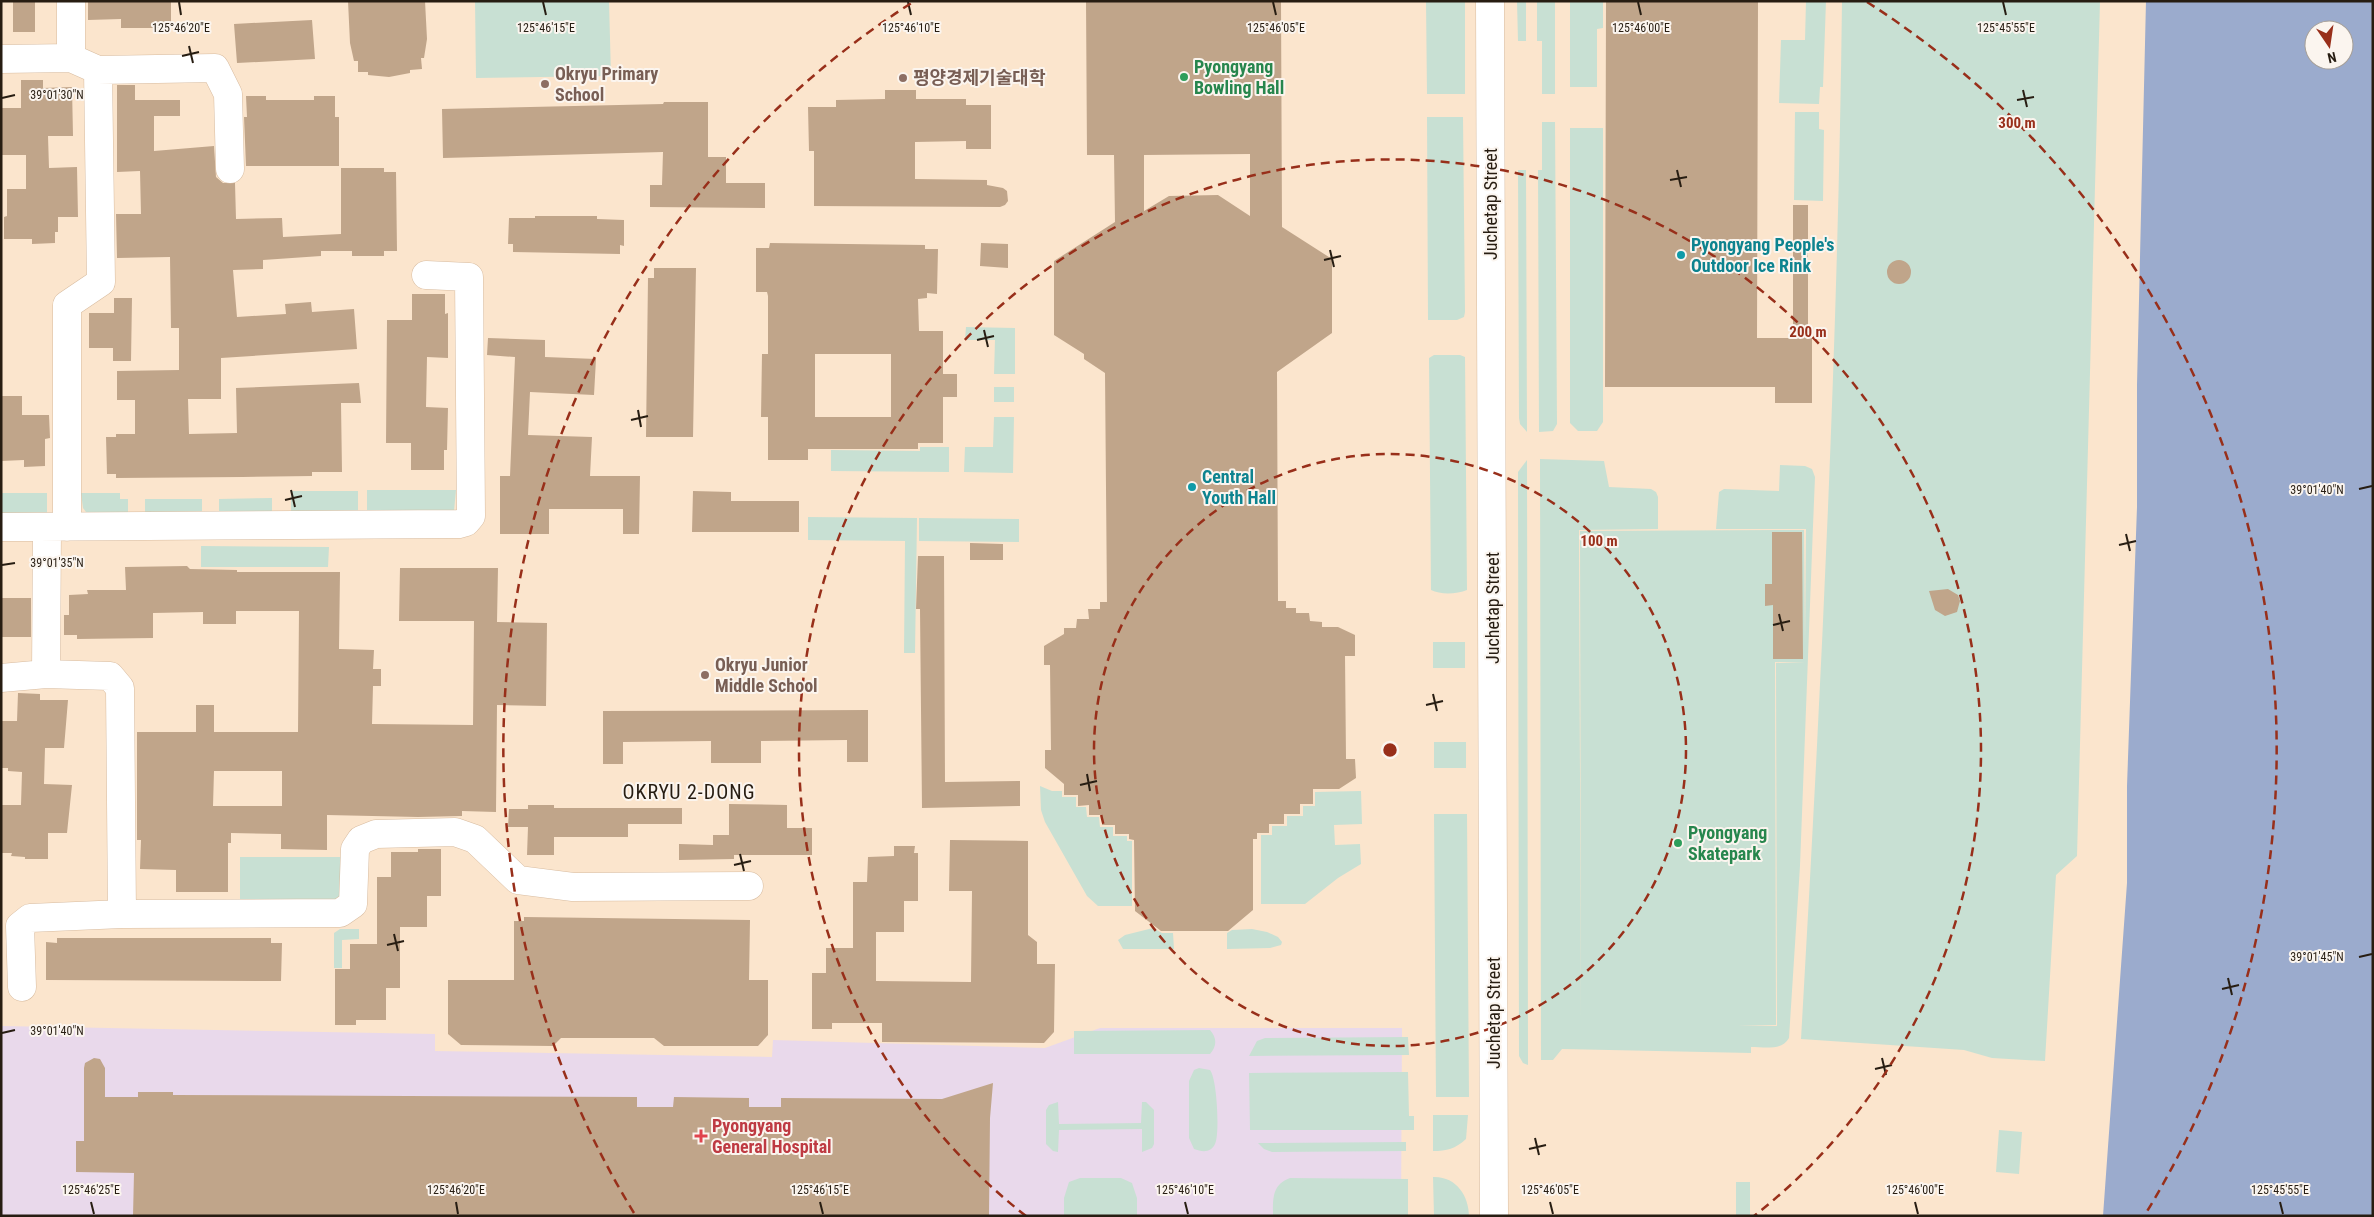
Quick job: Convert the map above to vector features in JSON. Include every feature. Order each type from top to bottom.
[{"type":"street","points":[[70,58],[71,1]]},
{"type":"street","name":"Juchetap Street","points":[[1490,1],[1494,1216]]},
{"type":"street","points":[[1,59],[70,58],[98,70],[215,68],[228,94],[230,169]]},
{"type":"street","points":[[46,674],[57,527],[67,305],[101,282],[98,70]]},
{"type":"street","points":[[1,527],[360,526],[459,524],[466,522],[471,516],[472,481],[469,276],[426,276]]},
{"type":"street","points":[[1,678],[46,674],[110,676],[120,688],[122,914]]},
{"type":"street","points":[[22,986],[20,926],[30,918],[122,914],[340,913],[353,904],[355,849],[361,840],[376,834],[455,832],[475,839],[518,880],[573,886],[749,886]]},
{"type":"shaded area","name":"Pyongyang General Hospital","points":[[1,1026],[435,1034],[435,1051],[772,1057],[773,1040],[1045,1048],[1100,1028],[1402,1028],[1401,1216],[1,1216]]},
{"type":"green space","points":[[475,1],[609,1],[611,76],[476,78]]},
{"type":"green space","points":[[1426,1],[1465,1],[1465,94],[1427,94]]},
{"type":"green space","points":[[1517,1],[1526,1],[1526,41],[1518,41]]},
{"type":"green space","points":[[1537,1],[1555,1],[1555,94],[1542,94],[1542,41],[1537,41]]},
{"type":"green space","points":[[1570,1],[1603,1],[1603,28],[1597,29],[1597,87],[1570,87]]},
{"type":"green space","points":[[1806,1],[1826,1],[1823,87],[1820,87],[1819,104],[1779,103],[1781,40],[1805,40]]},
{"type":"green space","points":[[1842,1],[2100,1],[2077,856],[2056,875],[2045,1061],[1992,1058],[1964,1050],[1801,1039],[1828,520],[1837,260]]},
{"type":"green space","points":[[1795,112],[1819,112],[1819,129],[1824,130],[1823,201],[1794,200]]},
{"type":"green space","points":[[1427,117],[1463,117],[1465,312],[1464,317],[1457,320],[1428,320]]},
{"type":"green space","points":[[1542,122],[1555,122],[1557,424],[1553,431],[1539,432],[1538,170],[1542,170]]},
{"type":"green space","points":[[1570,128],[1603,128],[1603,422],[1597,431],[1578,431],[1570,423]]},
{"type":"green space","points":[[1518,170],[1526,170],[1527,432],[1520,424],[1519,418]]},
{"type":"green space","points":[[966,327],[1015,328],[1015,374],[994,374],[995,340],[965,340]]},
{"type":"green space","points":[[1434,355],[1460,355],[1465,357],[1467,590],[1454,593],[1439,593],[1431,590],[1429,358]]},
{"type":"green space","points":[[994,387],[1014,387],[1014,402],[994,402]]},
{"type":"green space","points":[[994,417],[1014,417],[1013,473],[964,472],[965,447],[993,447]]},
{"type":"green space","points":[[920,447],[949,447],[949,472],[831,471],[831,450],[920,451]]},
{"type":"green space","name":"Pyongyang Skatepark","points":[[1540,459],[1604,461],[1609,487],[1651,489],[1656,492],[1658,497],[1658,529],[1579,530],[1581,1026],[1580,531],[1804,530],[1805,645],[1806,529],[1716,529],[1719,492],[1724,489],[1779,491],[1780,465],[1805,466],[1812,469],[1815,477],[1800,866],[1789,1038],[1777,1047],[1751,1047],[1751,1053],[1562,1049],[1553,1060],[1541,1060]],"holes":[[[1775,662],[1805,663],[1776,663],[1777,1026],[1738,1026],[1776,1025]]]},
{"type":"green space","points":[[1527,460],[1528,1065],[1523,1063],[1519,1056],[1518,472]]},
{"type":"green space","points":[[367,490],[456,490],[454,511],[367,516]]},
{"type":"green space","points":[[291,491],[358,491],[358,516],[291,516]]},
{"type":"green space","points":[[1,493],[47,493],[47,521],[1,521]]},
{"type":"green space","points":[[81,493],[120,493],[120,499],[128,499],[128,519],[89,516],[83,508]]},
{"type":"green space","points":[[272,498],[272,518],[219,518],[219,499]]},
{"type":"green space","points":[[145,499],[202,499],[202,518],[145,519]]},
{"type":"green space","points":[[808,517],[917,518],[915,653],[904,653],[905,541],[808,540]]},
{"type":"green space","points":[[919,518],[1019,519],[1019,542],[919,541]]},
{"type":"green space","points":[[201,546],[329,547],[328,567],[201,567]]},
{"type":"green space","points":[[1433,642],[1465,642],[1465,668],[1433,668]]},
{"type":"green space","points":[[1434,742],[1466,742],[1466,768],[1434,768]]},
{"type":"green space","points":[[1040,786],[1052,791],[1062,791],[1062,797],[1076,797],[1076,807],[1086,807],[1087,817],[1099,817],[1100,827],[1113,827],[1113,836],[1127,836],[1127,841],[1132,841],[1132,906],[1098,906],[1087,896],[1045,822],[1041,810]]},
{"type":"green space","points":[[1361,791],[1362,824],[1334,825],[1335,845],[1360,844],[1361,864],[1338,878],[1305,904],[1261,904],[1261,835],[1272,835],[1272,826],[1287,826],[1287,816],[1303,816],[1303,806],[1315,806],[1315,792]]},
{"type":"green space","points":[[1434,814],[1467,814],[1469,1097],[1436,1097]]},
{"type":"green space","points":[[240,857],[341,857],[340,901],[240,902]]},
{"type":"green space","points":[[1153,928],[1162,933],[1173,933],[1174,949],[1123,949],[1118,940],[1125,935]]},
{"type":"green space","points":[[340,929],[359,929],[359,939],[342,940],[342,968],[334,968],[334,933]]},
{"type":"green space","points":[[1252,929],[1267,932],[1278,937],[1282,942],[1281,945],[1270,948],[1227,949],[1227,933],[1232,930]]},
{"type":"green space","points":[[1210,1030],[1215,1042],[1210,1054],[1074,1054],[1074,1031]]},
{"type":"green space","points":[[1408,1037],[1409,1055],[1249,1056],[1257,1041],[1265,1038]]},
{"type":"green space","points":[[1199,1068],[1210,1070],[1217,1106],[1217,1138],[1213,1147],[1206,1151],[1194,1149],[1189,1138],[1189,1081],[1194,1070]]},
{"type":"green space","points":[[1408,1072],[1409,1116],[1414,1116],[1414,1130],[1250,1130],[1249,1073]]},
{"type":"green space","points":[[1058,1102],[1059,1124],[1141,1123],[1142,1102],[1146,1102],[1154,1110],[1154,1144],[1152,1148],[1142,1152],[1142,1129],[1059,1130],[1058,1152],[1053,1151],[1046,1144],[1046,1110],[1049,1105]]},
{"type":"green space","points":[[1433,1115],[1468,1115],[1466,1139],[1451,1149],[1433,1151]]},
{"type":"green space","points":[[1999,1130],[2022,1132],[2019,1174],[1996,1172]]},
{"type":"green space","points":[[1406,1142],[1406,1151],[1272,1152],[1264,1149],[1258,1143]]},
{"type":"green space","points":[[1433,1177],[1448,1180],[1460,1189],[1467,1201],[1469,1216],[1434,1216]]},
{"type":"green space","points":[[1080,1178],[1121,1178],[1132,1183],[1137,1198],[1137,1216],[1064,1216],[1064,1198],[1069,1182]]},
{"type":"green space","points":[[1290,1178],[1408,1179],[1408,1216],[1273,1216],[1274,1198],[1277,1188]]},
{"type":"green space","points":[[1736,1182],[1750,1182],[1750,1216],[1736,1216]]},
{"type":"water","points":[[2146,1],[2373,1],[2373,1216],[2103,1216],[2127,883],[2127,786],[2137,507],[2137,385]]},
{"type":"building","points":[[13,1],[35,1],[35,32],[13,32]]},
{"type":"building","points":[[88,1],[171,1],[171,24],[161,25],[161,28],[121,28],[121,19],[88,20]]},
{"type":"building","points":[[348,1],[425,1],[427,39],[424,58],[421,58],[422,69],[410,70],[410,73],[389,77],[368,75],[368,72],[358,72],[358,61],[354,61],[350,43]]},
{"type":"building","name":"Central Youth Hall","points":[[1086,1],[1281,1],[1282,227],[1332,259],[1332,333],[1277,372],[1278,601],[1286,601],[1286,608],[1296,608],[1296,613],[1309,613],[1310,621],[1322,622],[1322,627],[1338,627],[1355,635],[1355,656],[1345,656],[1346,759],[1355,759],[1356,778],[1339,789],[1313,789],[1313,804],[1300,804],[1300,814],[1284,814],[1284,824],[1269,824],[1269,833],[1257,833],[1257,839],[1253,839],[1253,910],[1228,931],[1161,931],[1135,911],[1134,840],[1129,839],[1129,834],[1115,834],[1115,825],[1102,825],[1102,815],[1089,815],[1089,805],[1078,806],[1078,795],[1064,795],[1064,784],[1045,768],[1045,750],[1051,750],[1050,665],[1044,665],[1044,646],[1064,634],[1064,628],[1076,628],[1077,619],[1089,619],[1088,609],[1100,609],[1100,602],[1107,602],[1105,373],[1084,359],[1084,354],[1054,335],[1054,261],[1115,222],[1114,155],[1087,155]],"holes":[[[1250,154],[1250,216],[1218,195],[1169,196],[1144,211],[1144,155]]]},
{"type":"building","name":"Pyongyang People's Outdoor Ice Rink","points":[[1606,1],[1758,1],[1757,338],[1793,338],[1793,205],[1808,205],[1808,338],[1812,338],[1812,403],[1775,403],[1775,387],[1605,387]]},
{"type":"building","points":[[312,20],[315,59],[237,63],[234,24]]},
{"type":"building","points":[[21,80],[43,80],[43,88],[72,87],[73,136],[48,136],[49,168],[77,167],[78,217],[58,217],[58,232],[55,232],[55,243],[32,244],[32,239],[4,239],[4,217],[7,216],[7,189],[26,189],[26,155],[1,155],[1,108],[21,108]]},
{"type":"building","points":[[117,85],[135,85],[135,100],[180,100],[180,116],[154,116],[154,151],[214,146],[216,177],[223,183],[235,183],[236,219],[282,218],[283,237],[341,234],[341,168],[384,168],[384,172],[396,172],[397,251],[384,251],[384,256],[352,256],[352,251],[321,251],[321,256],[263,260],[263,269],[233,270],[237,317],[286,314],[285,304],[311,302],[312,312],[354,309],[357,349],[221,358],[221,399],[188,399],[189,434],[237,433],[236,388],[359,383],[361,403],[341,403],[342,472],[312,472],[312,476],[242,477],[116,478],[116,474],[107,474],[106,437],[116,437],[116,434],[135,434],[135,400],[117,400],[117,371],[179,370],[179,328],[171,328],[170,257],[117,258],[116,214],[141,214],[140,171],[117,172]]},
{"type":"building","points":[[885,90],[916,90],[916,99],[966,99],[966,105],[991,105],[991,149],[966,149],[966,141],[915,142],[915,179],[987,180],[987,185],[1003,188],[1007,191],[1008,201],[1005,205],[1000,207],[814,206],[814,151],[809,151],[808,107],[836,107],[836,100],[885,99]]},
{"type":"building","points":[[246,96],[266,96],[266,100],[314,100],[314,96],[335,96],[335,117],[339,117],[339,166],[246,166],[244,117],[247,117]]},
{"type":"building","points":[[664,102],[708,102],[708,157],[726,157],[726,183],[765,183],[765,208],[650,207],[650,185],[662,185],[663,152],[443,158],[442,109],[663,104]]},
{"type":"building","points":[[535,216],[597,216],[597,219],[624,220],[624,246],[620,245],[620,254],[513,252],[513,244],[508,244],[509,218],[535,218]]},
{"type":"building","points":[[770,243],[925,245],[925,249],[938,249],[937,294],[927,293],[927,298],[918,299],[919,331],[943,331],[943,374],[957,374],[957,397],[943,397],[943,443],[918,443],[918,449],[808,449],[808,460],[768,460],[768,417],[761,417],[762,354],[768,354],[768,296],[767,292],[756,292],[756,248],[769,248]],"holes":[[[815,354],[891,354],[891,417],[815,417]]]},
{"type":"building","points":[[981,243],[1008,244],[1008,268],[980,266]]},
{"type":"building","points":[[1899,260],[1904,261],[1910,267],[1910,277],[1904,283],[1899,284],[1894,283],[1888,277],[1887,272],[1888,267],[1894,261]]},
{"type":"building","points":[[654,268],[696,268],[693,437],[646,437],[648,278],[654,278]]},
{"type":"building","points":[[412,294],[445,294],[445,314],[448,313],[448,358],[427,357],[426,407],[448,408],[447,450],[444,450],[444,470],[411,470],[411,443],[386,443],[387,320],[412,320]]},
{"type":"building","points":[[114,298],[132,298],[131,361],[113,361],[113,348],[89,348],[89,313],[114,313]]},
{"type":"building","points":[[488,338],[545,340],[545,357],[596,359],[594,395],[530,392],[528,435],[592,437],[590,476],[640,476],[639,534],[623,534],[623,509],[549,509],[549,534],[500,534],[500,476],[510,476],[515,357],[487,355]]},
{"type":"building","points":[[1,396],[22,396],[22,415],[49,415],[50,438],[45,439],[45,466],[24,467],[24,460],[1,461]]},
{"type":"building","points":[[693,491],[731,492],[731,501],[799,501],[799,532],[692,532]]},
{"type":"building","points":[[1772,532],[1802,532],[1803,659],[1773,659],[1773,605],[1765,606],[1765,584],[1772,584]]},
{"type":"building","points":[[970,543],[1003,544],[1003,560],[970,560]]},
{"type":"building","points":[[918,556],[944,556],[945,782],[1020,781],[1020,806],[922,808],[920,609],[916,609]]},
{"type":"building","points":[[187,566],[190,569],[237,570],[237,572],[340,572],[339,649],[374,650],[373,669],[381,669],[381,686],[373,686],[372,724],[473,725],[474,621],[399,621],[400,568],[498,568],[497,622],[547,623],[546,706],[497,705],[496,812],[462,811],[462,816],[418,817],[327,815],[327,850],[281,849],[281,834],[231,833],[231,843],[228,843],[228,892],[176,892],[176,870],[140,869],[141,840],[137,840],[137,732],[196,732],[196,705],[214,705],[214,732],[298,732],[299,611],[236,611],[236,624],[203,624],[203,612],[153,613],[153,638],[77,639],[77,635],[64,635],[64,615],[69,615],[69,595],[88,594],[87,590],[126,590],[125,567]],"holes":[[[214,771],[282,771],[282,806],[213,806]]]},
{"type":"building","points":[[1948,589],[1958,595],[1960,601],[1957,612],[1945,616],[1935,610],[1929,591]]},
{"type":"building","points":[[1,598],[31,598],[31,637],[1,637]]},
{"type":"building","points":[[18,693],[40,694],[40,700],[68,700],[64,748],[45,748],[44,784],[72,785],[67,833],[48,833],[48,859],[25,859],[25,857],[11,856],[12,853],[1,853],[2,805],[21,805],[22,772],[8,771],[8,768],[1,768],[1,721],[17,721]]},
{"type":"building","points":[[868,710],[868,762],[847,762],[847,740],[761,741],[761,763],[711,763],[711,741],[623,742],[623,764],[603,764],[603,711]]},
{"type":"building","points":[[729,804],[787,805],[787,828],[812,828],[812,855],[734,855],[734,859],[679,860],[679,844],[713,845],[713,835],[729,835]]},
{"type":"building","points":[[528,805],[554,805],[554,808],[682,808],[682,824],[628,824],[628,837],[554,837],[554,855],[527,855],[528,827],[508,827],[509,809],[528,809]]},
{"type":"building","points":[[950,840],[1028,841],[1028,935],[1037,942],[1037,964],[1055,964],[1054,1032],[1044,1043],[882,1042],[882,1023],[832,1023],[832,1029],[812,1029],[812,973],[826,973],[826,948],[853,948],[853,882],[867,882],[868,857],[894,856],[894,846],[915,846],[914,853],[918,853],[918,901],[904,901],[904,932],[876,932],[876,981],[971,982],[972,891],[949,891]]},
{"type":"building","points":[[418,849],[441,849],[441,896],[427,896],[427,927],[400,927],[400,988],[386,988],[386,1020],[356,1020],[356,1025],[335,1025],[335,969],[350,969],[350,944],[377,944],[377,877],[391,877],[391,852],[418,852]]},
{"type":"building","points":[[524,917],[750,920],[749,980],[768,980],[768,1035],[758,1046],[664,1046],[654,1038],[561,1038],[553,1046],[461,1045],[448,1034],[448,980],[514,980],[514,921],[524,921]]},
{"type":"building","points":[[57,938],[271,938],[271,943],[282,943],[281,981],[46,980],[46,942],[57,943]]},
{"type":"building","points":[[94,1058],[100,1059],[105,1068],[105,1097],[138,1097],[138,1092],[173,1092],[173,1095],[637,1097],[637,1107],[673,1107],[674,1097],[749,1098],[749,1107],[781,1107],[781,1098],[942,1099],[993,1083],[990,1118],[989,1216],[133,1216],[134,1173],[76,1172],[76,1141],[84,1141],[84,1068],[85,1063]]},
{"type":"place","name":"Pyongyang Bowling Hall","points":[[1184,77]]},
{"type":"place","name":"평양경제기술대학","points":[[903,78]]},
{"type":"place","name":"Okryu Primary School","points":[[545,84]]},
{"type":"place","name":"Pyongyang People's Outdoor Ice Rink","points":[[1681,255]]},
{"type":"place","name":"Central Youth Hall","points":[[1192,487]]},
{"type":"place","name":"Okryu Junior Middle School","points":[[705,675]]},
{"type":"place","name":"Pyongyang Skatepark","points":[[1678,843]]},
{"type":"place","name":"Pyongyang General Hospital","points":[[701,1136]]},
{"type":"district","name":"OKRYU 2-DONG","points":[[689,792]]}]
